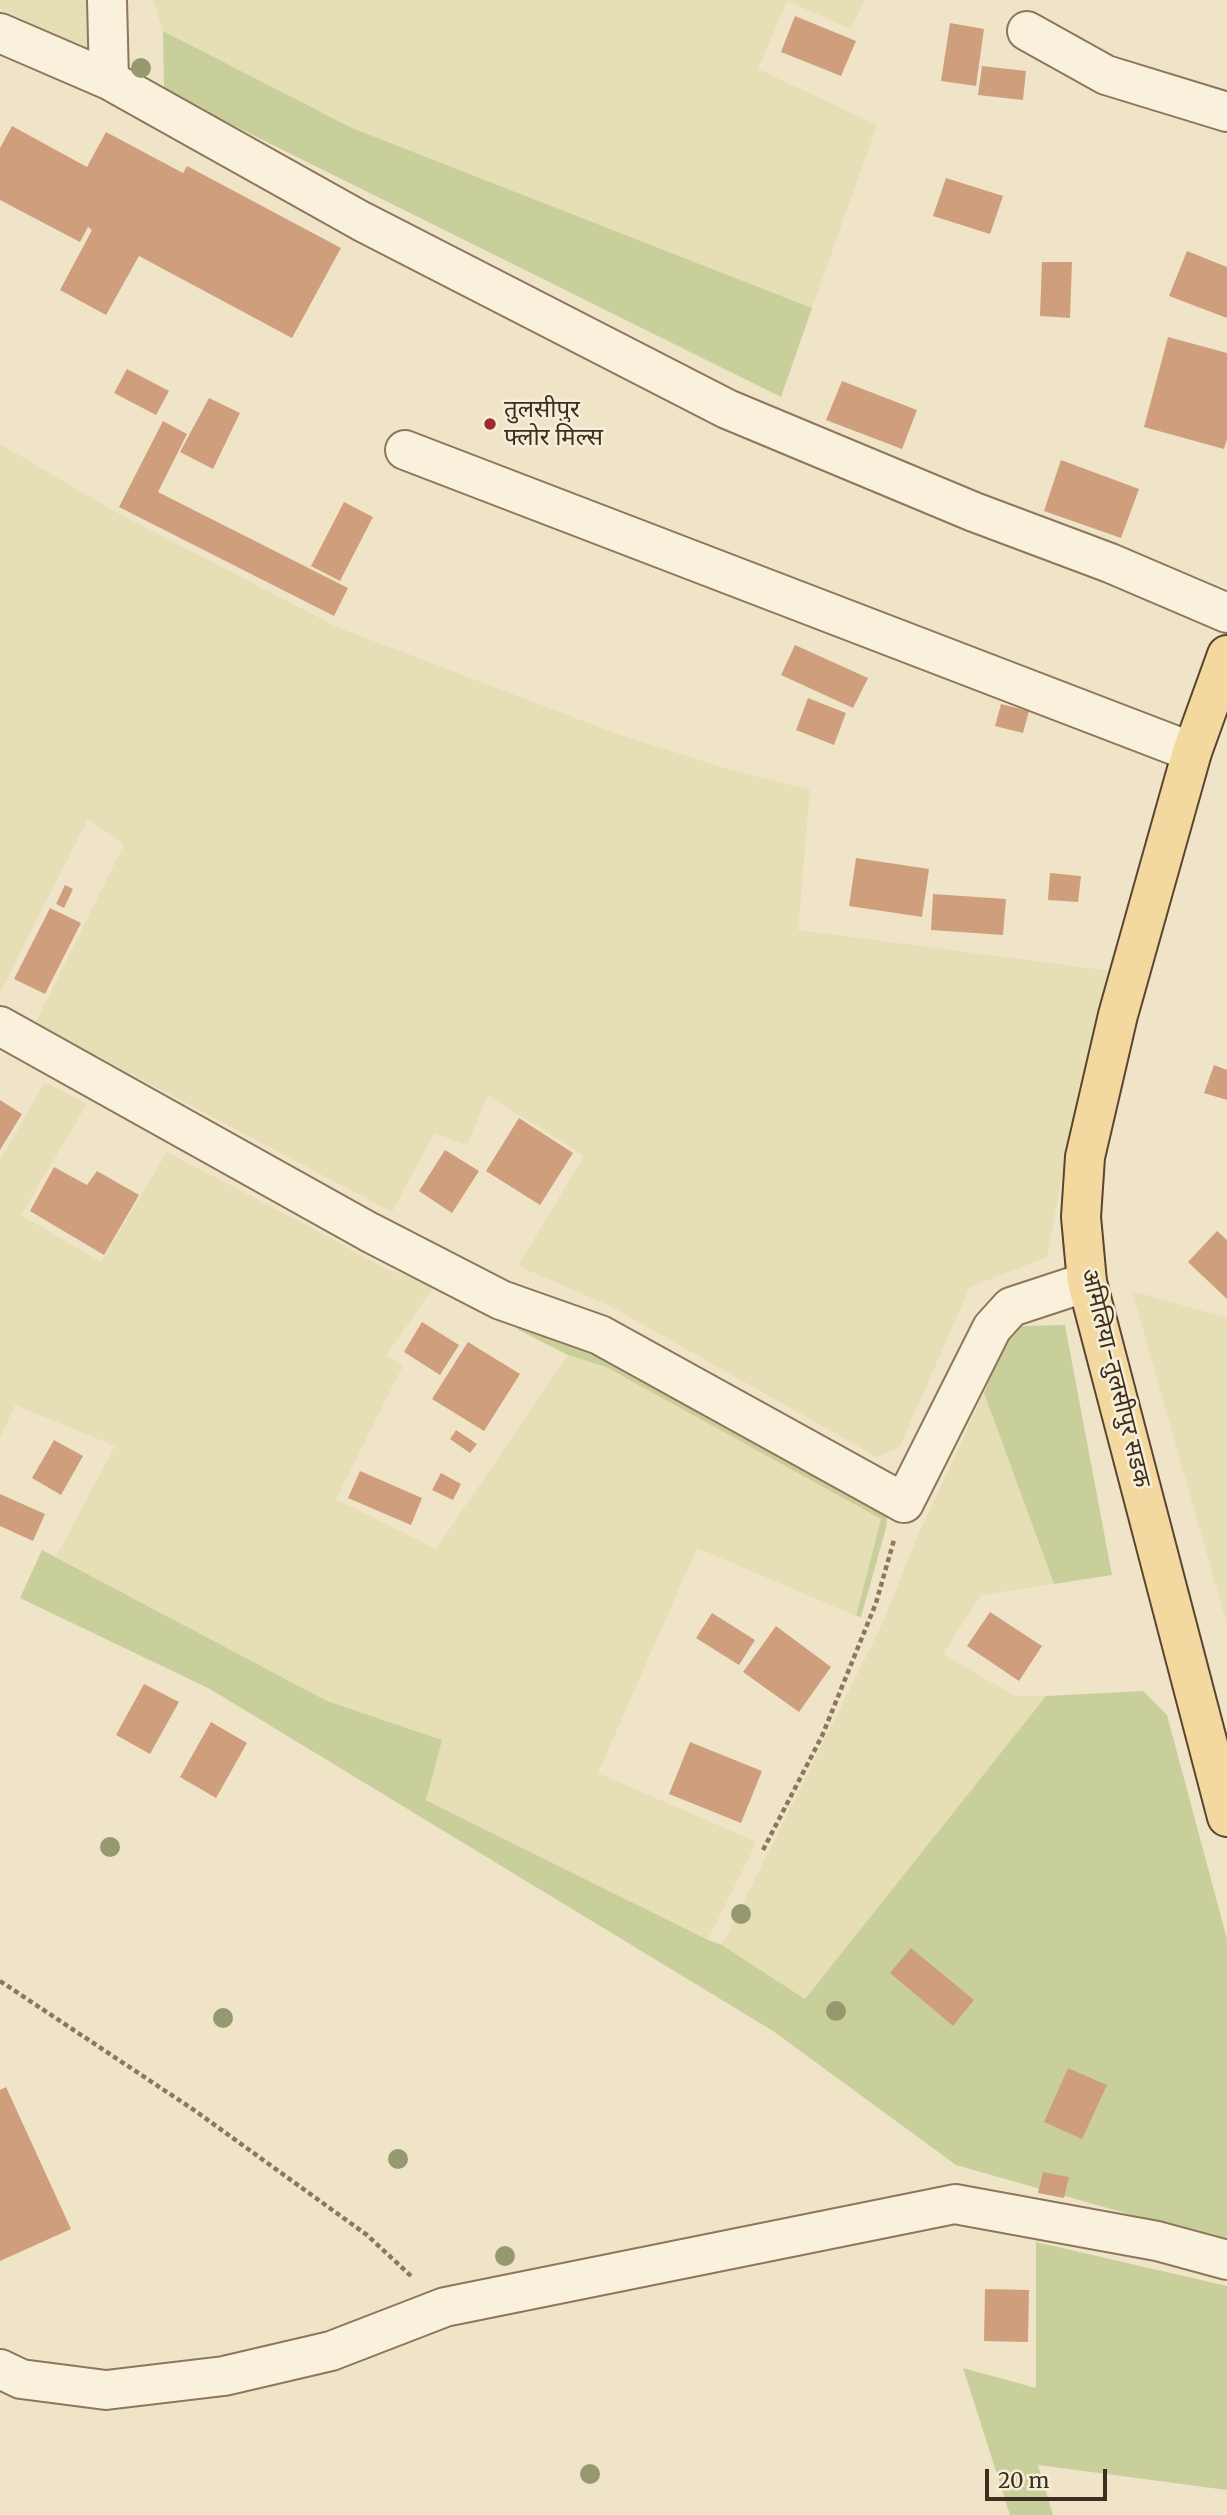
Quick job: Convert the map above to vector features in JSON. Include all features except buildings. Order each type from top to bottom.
[{"type":"main road","name":"अमिलिया-तुलसीपुर सडक","points":[[1227,655],[1192,752],[1118,1015],[1085,1157],[1081,1217],[1087,1282],[1227,1818]]},
{"type":"street","points":[[107,0],[109,80]]},
{"type":"street","points":[[1027,31],[1106,75],[1227,111]]},
{"type":"street","points":[[0,33],[109,80],[360,221],[727,409],[974,512],[1110,563],[1227,614]]},
{"type":"street","points":[[405,450],[1192,752]]},
{"type":"street","points":[[0,1026],[369,1232],[501,1300],[600,1335],[904,1503],[992,1328],[1011,1307],[1087,1282]]},
{"type":"street","points":[[0,2370],[21,2379],[106,2390],[224,2376],[331,2351],[445,2307],[955,2204],[1143,2238],[1227,2260]]},
{"type":"path","points":[[763,1850],[822,1736],[876,1603],[904,1503]]},
{"type":"path","points":[[0,1981],[194,2110],[356,2227],[445,2307]]},
{"type":"shaded area","points":[[0,0],[89,0],[90,53],[0,8]]},
{"type":"shaded area","points":[[153,0],[865,0],[851,29],[787,1],[758,69],[877,125],[812,308],[352,128],[163,31]]},
{"type":"shaded area","points":[[0,444],[114,511],[337,627],[617,734],[731,770],[810,790],[798,930],[1111,971],[1079,1087],[1047,1257],[970,1287],[899,1448],[877,1457],[610,1306],[518,1266],[584,1156],[488,1095],[467,1145],[434,1133],[392,1212],[35,1023],[124,844],[88,819],[0,993]]},
{"type":"shaded area","points":[[45,1082],[87,1104],[21,1215],[101,1262],[167,1152],[386,1269],[435,1285],[386,1356],[403,1366],[336,1499],[436,1549],[568,1355],[606,1367],[881,1519],[856,1616],[697,1548],[598,1773],[757,1842],[708,1940],[426,1799],[441,1740],[327,1701],[56,1557],[115,1446],[15,1405],[0,1438],[0,1160]]},
{"type":"shaded area","points":[[1132,1291],[1227,1318],[1227,1625]]},
{"type":"shaded area","points":[[984,1393],[1054,1584],[981,1595],[943,1654],[1015,1696],[1046,1696],[805,1999],[722,1945],[883,1622],[918,1535]]},
{"type":"green space","points":[[163,31],[352,128],[812,308],[781,397],[164,91]]},
{"type":"green space","points":[[1065,1325],[1112,1575],[1054,1584],[984,1393],[1005,1340],[1020,1326]]},
{"type":"green space","points":[[515,1328],[583,1344],[882,1508],[887,1517],[886,1528],[861,1617],[856,1616],[881,1519],[606,1367],[568,1355]]},
{"type":"green space","points":[[42,1550],[327,1701],[442,1740],[426,1800],[722,1945],[805,1999],[1046,1696],[1143,1691],[1167,1715],[1227,1939],[1227,2242],[956,2165],[773,2031],[210,1689],[20,1598]]},
{"type":"green space","points":[[1036,2242],[1227,2286],[1227,2490],[1038,2465],[1053,2515],[1010,2515],[963,2368],[1036,2388]]},
{"type":"place","name":"तुलसीपुर फ्लोर मिल्स","points":[[490,424]]}]
